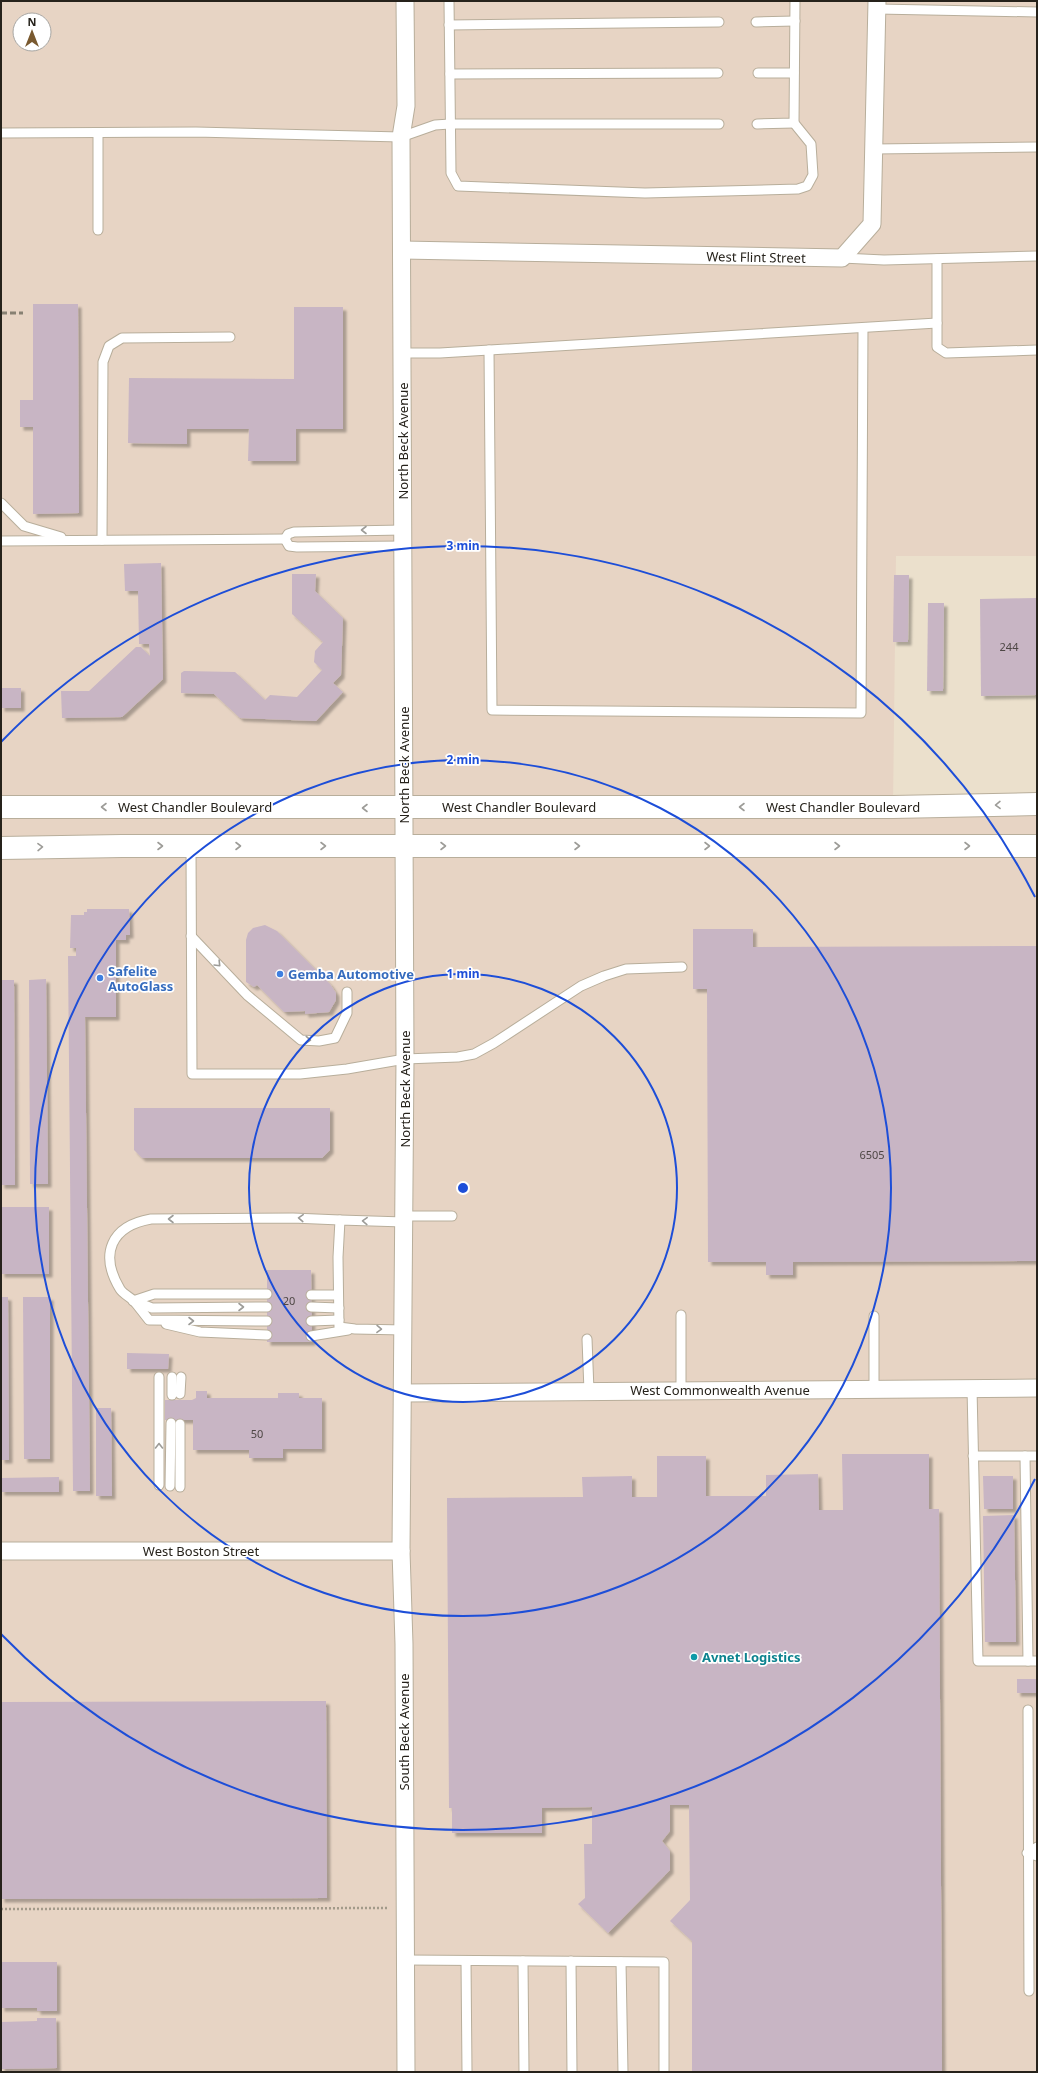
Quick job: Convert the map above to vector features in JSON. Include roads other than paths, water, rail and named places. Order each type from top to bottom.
[{"type":"main road","name":"West Chandler Boulevard","points":[[1,807],[893,807],[1037,804]]},
{"type":"main road","points":[[1,848],[191,846],[1037,846]]},
{"type":"street","name":"North Beck Avenue","points":[[404,1392],[405,1059],[401,137],[406,106],[406,1]]},
{"type":"street","points":[[842,258],[872,224],[877,5]]},
{"type":"street","name":"West Flint Street","points":[[402,250],[842,258]]},
{"type":"street","name":"West Commonwealth Avenue","points":[[404,1392],[1037,1388]]},
{"type":"street","name":"South Beck Avenue","points":[[404,1392],[401,1551],[404,1644],[406,2072]]},
{"type":"street","name":"West Boston Street","points":[[1,1551],[401,1551]]},
{"type":"lane","points":[[449,1],[451,173],[458,186],[645,193],[798,189],[807,186],[813,175],[811,144],[794,123],[795,1]]},
{"type":"lane","points":[[877,5],[1037,12]]},
{"type":"lane","points":[[756,22],[794,21]]},
{"type":"lane","points":[[449,24],[720,22]]},
{"type":"lane","points":[[450,74],[718,73]]},
{"type":"lane","points":[[758,73],[794,73]]},
{"type":"lane","points":[[757,124],[794,123]]},
{"type":"lane","points":[[1,133],[98,134],[196,132],[401,137],[435,125],[450,124],[719,124]]},
{"type":"lane","points":[[98,134],[98,230]]},
{"type":"lane","points":[[874,149],[1037,147]]},
{"type":"lane","points":[[842,258],[884,260],[1037,256]]},
{"type":"lane","points":[[937,259],[937,347],[946,352],[1037,350]]},
{"type":"lane","points":[[403,353],[489,350],[937,323]]},
{"type":"lane","points":[[489,350],[492,710],[861,713],[863,328]]},
{"type":"lane","points":[[102,540],[103,362],[109,346],[122,338],[230,337]]},
{"type":"lane","points":[[1,503],[24,526],[72,541]]},
{"type":"lane","points":[[285,540],[288,534],[294,532],[403,538]]},
{"type":"lane","points":[[285,540],[289,546],[297,547],[403,538]]},
{"type":"lane","points":[[1,541],[285,540]]},
{"type":"lane","points":[[191,846],[192,1074],[300,1074],[347,1069],[405,1059],[458,1057],[474,1054],[494,1043],[581,986],[604,976],[626,969],[682,967]]},
{"type":"lane","points":[[191,936],[247,995],[301,1040],[320,1041],[335,1038],[342,1027],[347,1013],[347,992]]},
{"type":"lane","points":[[267,1335],[200,1332],[150,1320],[133,1300],[121,1290],[111,1270],[108,1256],[112,1243],[121,1231],[139,1221],[151,1219],[293,1218],[340,1220],[404,1219],[452,1216]]},
{"type":"lane","points":[[340,1220],[338,1295],[339,1327],[355,1329],[404,1330]]},
{"type":"lane","points":[[133,1300],[154,1294],[267,1294]]},
{"type":"lane","points":[[312,1295],[338,1295]]},
{"type":"lane","points":[[133,1300],[152,1308],[267,1307]]},
{"type":"lane","points":[[312,1307],[339,1308]]},
{"type":"lane","points":[[681,1315],[681,1390]]},
{"type":"lane","points":[[874,1316],[874,1389]]},
{"type":"lane","points":[[150,1320],[267,1321]]},
{"type":"lane","points":[[312,1321],[339,1320]]},
{"type":"lane","points":[[312,1336],[355,1329]]},
{"type":"lane","points":[[587,1339],[589,1391]]},
{"type":"lane","points":[[160,1377],[160,1484]]},
{"type":"lane","points":[[176,1394],[177,1377]]},
{"type":"lane","points":[[972,1388],[978,1661],[1032,1661],[1025,1456]]},
{"type":"lane","points":[[170,1486],[176,1424],[180,1487]]},
{"type":"lane","points":[[973,1456],[1037,1456]]},
{"type":"lane","points":[[1028,1710],[1028,1992]]},
{"type":"lane","points":[[1027,1853],[1037,1847]]},
{"type":"lane","points":[[1027,1853],[1037,1856]]},
{"type":"lane","points":[[406,1960],[664,1962],[664,2072]]},
{"type":"lane","points":[[466,1961],[467,2072]]},
{"type":"lane","points":[[523,1961],[524,2072]]},
{"type":"lane","points":[[571,1961],[572,2072]]},
{"type":"lane","points":[[621,1962],[623,2072]]},
{"type":"railway","points":[[1,313],[23,313]]},
{"type":"place","name":"Gemba Automotive","points":[[280,974]]},
{"type":"place","name":"Safelite AutoGlass","points":[[100,978]]},
{"type":"place","name":"Avnet Logistics","points":[[694,1657]]}]
